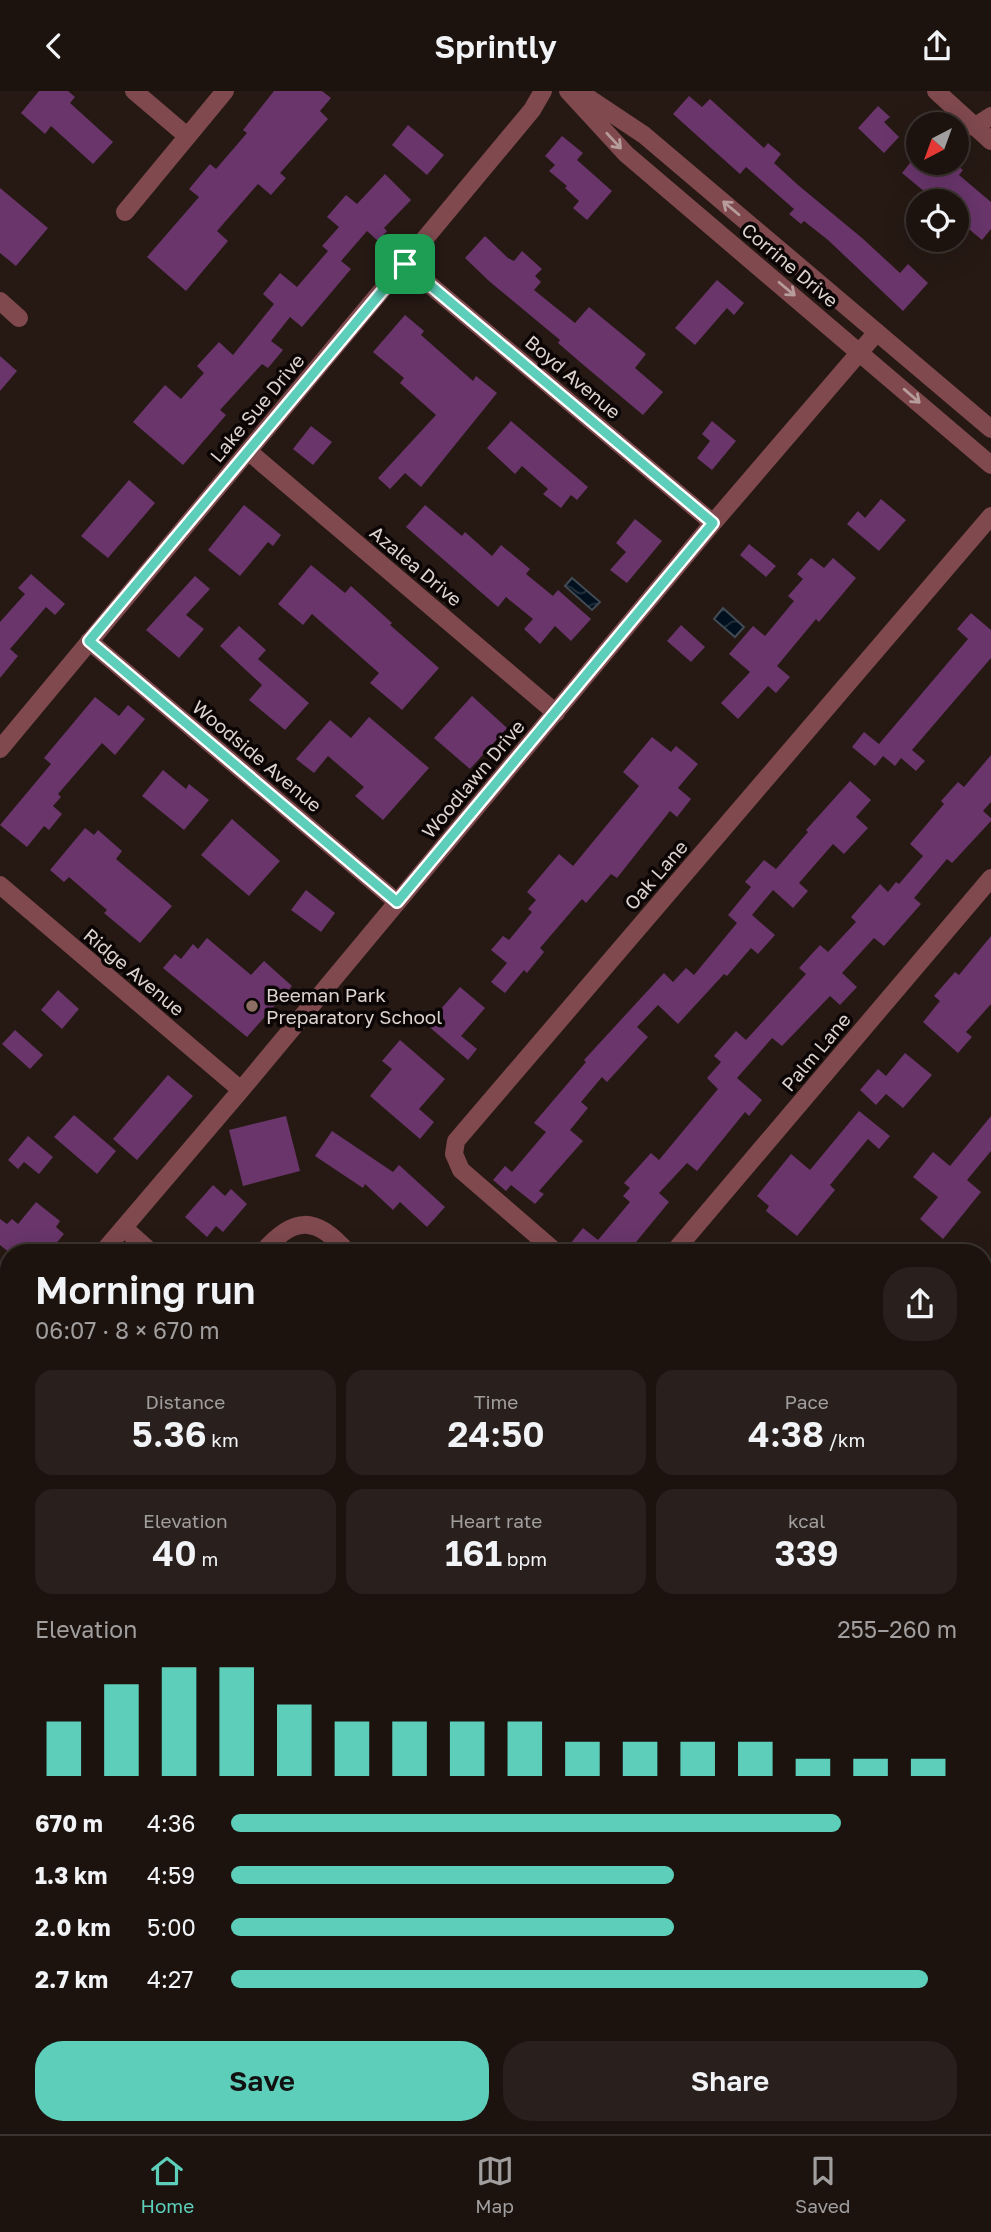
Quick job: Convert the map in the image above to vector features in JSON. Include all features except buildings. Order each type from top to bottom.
[{"type":"street","points":[[134,91],[187,136]]},
{"type":"street","points":[[125,212],[225,91]]},
{"type":"street","name":"Lake Sue Drive","points":[[0,748],[405,264],[532,110],[543,91]]},
{"type":"street","name":"Corrine Drive","points":[[568,91],[626,154],[991,464]]},
{"type":"street","name":"Corrine Drive","points":[[578,91],[644,135],[991,429]]},
{"type":"street","points":[[936,91],[991,141]]},
{"type":"street","points":[[974,127],[991,116]]},
{"type":"street","name":"Boyd Avenue","points":[[405,264],[713,523]]},
{"type":"street","points":[[0,301],[19,318]]},
{"type":"street","name":"Woodlawn Drive","points":[[110,1244],[713,523],[877,332]]},
{"type":"street","name":"Azalea Drive","points":[[248,451],[556,713]]},
{"type":"street","name":"Oak Lane","points":[[547,1244],[461,1170],[453,1154],[456,1141],[991,516]]},
{"type":"street","name":"Woodside Avenue","points":[[89,641],[397,902]]},
{"type":"street","name":"Palm Lane","points":[[681,1244],[991,878]]},
{"type":"street","name":"Ridge Avenue","points":[[0,885],[241,1090]]},
{"type":"street","points":[[270,1244],[278,1234],[297,1224],[317,1227],[334,1236],[341,1244]]},
{"type":"street","points":[[124,1228],[142,1244]]},
{"type":"water","points":[[572,578],[600,602],[592,610],[565,586]]},
{"type":"water","points":[[723,608],[744,627],[735,637],[714,619]]},
{"type":"place","name":"Beeman Park Preparatory School","points":[[252,1006]]},
{"type":"route","points":[[405,264],[713,523],[397,902],[89,641],[405,264]]}]
